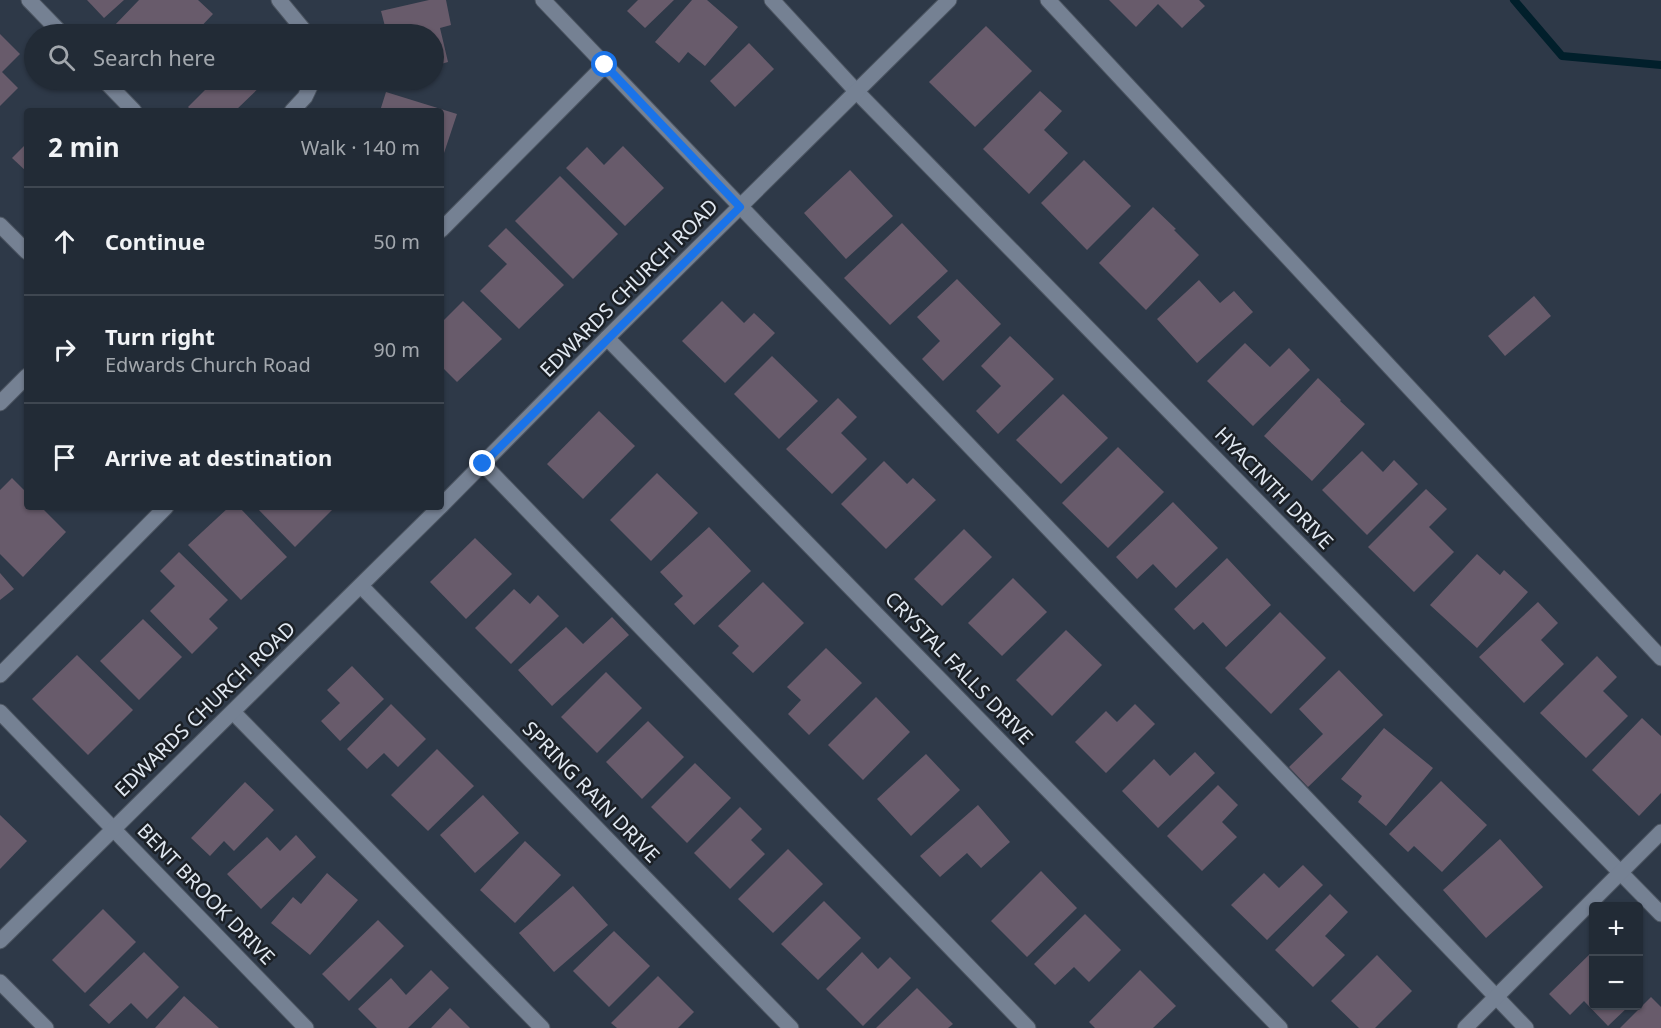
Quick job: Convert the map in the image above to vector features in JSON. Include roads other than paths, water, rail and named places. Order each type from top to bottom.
[{"type":"street","points":[[29,0],[52,24]]},
{"type":"street","points":[[279,0],[299,24]]},
{"type":"street","points":[[543,0],[1526,1028]]},
{"type":"street","name":"HYACINTH DRIVE","points":[[772,0],[856,91],[1661,914]]},
{"type":"street","name":"EDWARDS CHURCH ROAD","points":[[444,502],[949,0]]},
{"type":"street","points":[[1048,0],[1661,658]]},
{"type":"street","points":[[444,227],[605,65]]},
{"type":"street","points":[[114,90],[131,108]]},
{"type":"street","points":[[295,108],[308,90]]},
{"type":"street","points":[[0,225],[24,249]]},
{"type":"street","name":"CRYSTAL FALLS DRIVE","points":[[607,338],[1280,1028]]},
{"type":"street","points":[[0,403],[24,379]]},
{"type":"street","points":[[483,464],[1028,1028]]},
{"type":"street","points":[[0,675],[163,510]]},
{"type":"street","name":"EDWARDS CHURCH ROAD","points":[[0,941],[436,510]]},
{"type":"street","name":"SPRING RAIN DRIVE","points":[[361,586],[791,1028]]},
{"type":"street","name":"BENT BROOK DRIVE","points":[[0,712],[306,1028]]},
{"type":"street","points":[[232,712],[542,1028]]},
{"type":"street","points":[[1465,1028],[1661,832]]},
{"type":"street","points":[[0,982],[46,1028]]},
{"type":"waterway","points":[[1514,0],[1562,56],[1661,65]]}]
